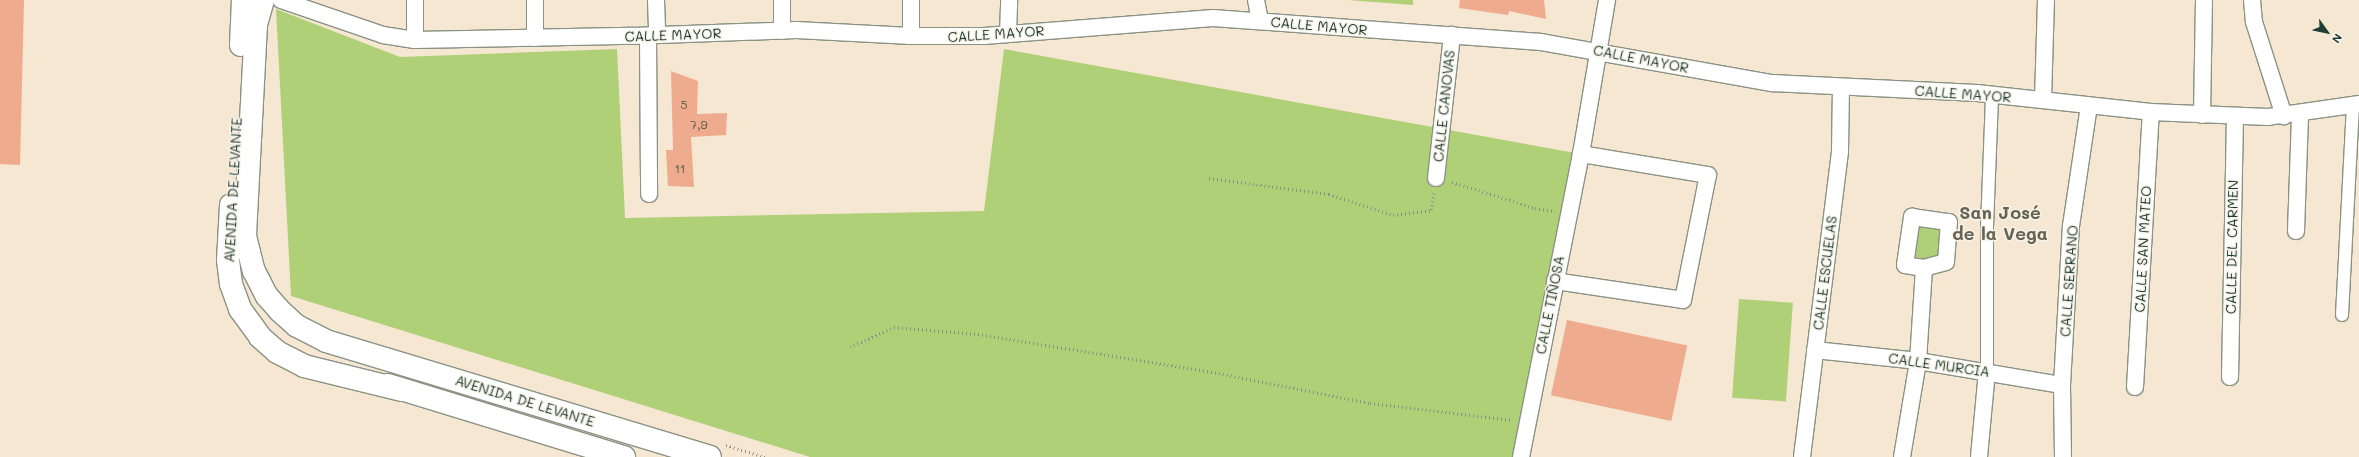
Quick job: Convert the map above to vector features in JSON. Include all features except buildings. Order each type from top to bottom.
[{"type":"main road","name":"AVENIDA DE LEVANTE","points":[[243,0],[228,255],[230,276],[236,300],[244,317],[260,337],[289,359],[330,374],[402,390]]},
{"type":"main road","name":"AVENIDA DE LEVANTE","points":[[263,0],[256,25],[246,193],[245,236],[248,254],[262,288],[285,317],[306,332],[340,345],[715,450]]},
{"type":"main road","name":"AVENIDA DE LEVANTE","points":[[340,345],[332,344],[323,350],[322,358],[328,367],[624,457]]},
{"type":"street","name":"CALLE MAYOR","points":[[281,0],[296,3],[383,35],[415,40],[652,35],[782,30],[834,30],[911,36],[1008,34],[1193,19],[1260,21],[1348,30],[1452,35],[1541,42],[1599,51],[1754,81],[1841,88],[1992,94],[2151,112],[2235,117],[2284,116],[2356,104]]},
{"type":"street","points":[[414,0],[415,40]]},
{"type":"street","points":[[535,0],[535,38]]},
{"type":"street","points":[[649,194],[652,35],[656,0]]},
{"type":"street","points":[[782,0],[782,30]]},
{"type":"street","points":[[911,0],[911,36]]},
{"type":"street","points":[[1008,34],[1009,0]]},
{"type":"street","points":[[1256,0],[1260,21]]},
{"type":"street","name":"CALLE TIÑOSA","points":[[1521,457],[1554,281],[1581,154],[1607,0]]},
{"type":"street","points":[[2042,100],[2046,0]]},
{"type":"street","points":[[2202,115],[2204,0]]},
{"type":"street","points":[[2252,0],[2254,22],[2284,116]]},
{"type":"street","name":"CALLE CANOVAS","points":[[1436,178],[1452,35]]},
{"type":"street","name":"CALLE ESCUELAS","points":[[1802,457],[1840,151],[1841,88]]},
{"type":"street","points":[[1979,457],[1986,371],[1987,227],[1992,94]]},
{"type":"street","points":[[2342,315],[2356,104]]},
{"type":"street","name":"CALLE SERRANO","points":[[2063,457],[2062,385],[2071,226],[2089,106]]},
{"type":"street","name":"CALLE SAN MATEO","points":[[2136,386],[2151,112]]},
{"type":"street","points":[[2296,232],[2300,114]]},
{"type":"street","name":"CALLE DEL CARMEN","points":[[2230,377],[2235,117]]},
{"type":"street","points":[[1554,281],[1683,300],[1708,175],[1581,154]]},
{"type":"street","points":[[1902,457],[1918,360],[1924,268]]},
{"type":"street","name":"CALLE MURCIA","points":[[1815,350],[1918,360],[2062,385]]},
{"type":"path","points":[[1209,178],[1329,194],[1393,215],[1431,210],[1436,178],[1535,208],[1568,214]]},
{"type":"path","points":[[850,347],[894,327],[978,334],[1207,371],[1370,404],[1528,422]]},
{"type":"path","points":[[715,450],[765,457]]},
{"type":"green space","points":[[1348,0],[1413,0],[1413,5]]},
{"type":"green space","points":[[276,9],[400,57],[617,49],[625,218],[984,211],[1004,49],[1581,154],[1522,457],[810,457],[291,296]]},
{"type":"green space","points":[[1916,221],[1939,224],[1943,230],[1937,265],[1909,262]]},
{"type":"green space","points":[[1739,299],[1793,303],[1786,402],[1732,398]]},
{"type":"district","name":"San José de la Vega","points":[[2000,223]]}]
